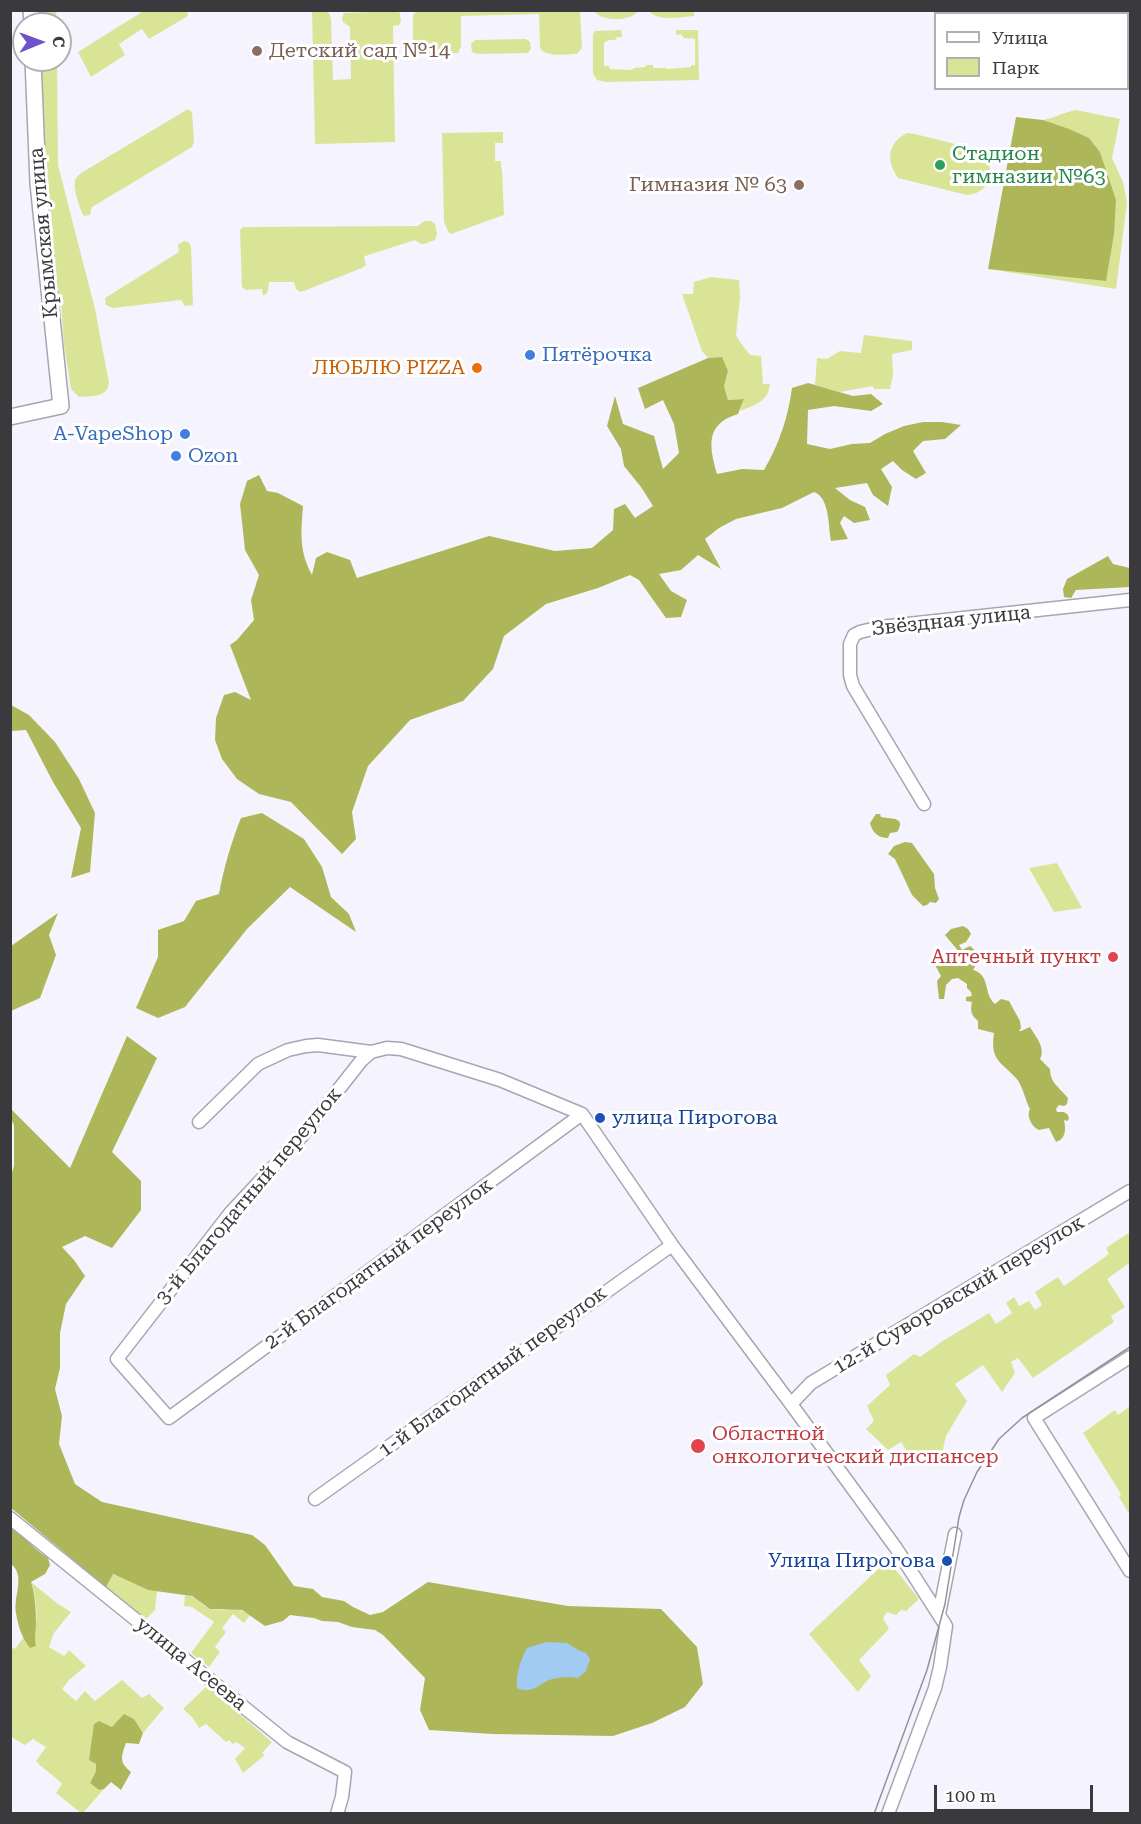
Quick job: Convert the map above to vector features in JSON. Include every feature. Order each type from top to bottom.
[{"type":"street","name":"Крымская улица","points":[[10,417],[62,406],[38,183],[33,72]]},
{"type":"street","name":"Звёздная улица","points":[[924,804],[853,686],[849,660],[850,644],[854,635],[867,629],[880,627],[1131,600]]},
{"type":"street","points":[[199,1122],[258,1064],[288,1050],[312,1045],[371,1052],[387,1048],[401,1049],[500,1080],[582,1114],[672,1245],[896,1548],[946,1626],[935,1688],[888,1814]]},
{"type":"street","name":"3-й Благодатный переулок","points":[[176,1413],[169,1418],[117,1359],[231,1212],[300,1137],[361,1061],[371,1052]]},
{"type":"street","name":"2-й Благодатный переулок","points":[[176,1413],[582,1114]]},
{"type":"street","name":"12-й Суворовский переулок","points":[[791,1404],[811,1383],[1131,1191]]},
{"type":"street","name":"1-й Благодатный переулок","points":[[315,1499],[672,1245]]},
{"type":"street","points":[[1131,1357],[1034,1418],[1131,1571]]},
{"type":"street","name":"улица Асеева","points":[[10,1518],[287,1742],[345,1772],[337,1814]]},
{"type":"street","points":[[939,1614],[955,1534]]},
{"type":"green space","points":[[145,10],[187,11],[188,16],[149,39],[142,29],[119,44],[125,55],[91,77],[78,52]]},
{"type":"green space","points":[[323,10],[329,13],[331,19],[333,80],[351,79],[350,27],[343,22],[344,13],[396,11],[400,13],[399,25],[393,26],[395,142],[315,144],[312,11]]},
{"type":"green space","points":[[418,10],[580,11],[582,48],[577,54],[557,55],[543,51],[540,48],[539,14],[461,16],[461,46],[458,53],[417,54],[413,47],[413,15]]},
{"type":"green space","points":[[594,11],[638,11],[623,19],[610,19]]},
{"type":"green space","points":[[649,11],[694,11],[694,16],[664,18]]},
{"type":"green space","points":[[621,30],[622,37],[604,43],[604,66],[609,66],[610,69],[632,70],[646,67],[646,65],[668,69],[691,67],[695,65],[695,39],[684,38],[681,34],[676,35],[676,30],[698,30],[699,80],[606,82],[597,80],[593,74],[593,34],[595,31]]},
{"type":"green space","points":[[526,39],[530,42],[531,49],[528,53],[477,54],[472,52],[471,44],[475,40]]},
{"type":"green space","points":[[40,72],[57,72],[58,165],[95,309],[109,383],[108,388],[102,394],[79,397],[71,389],[64,345],[61,304],[55,283],[47,222]]},
{"type":"green space","points":[[188,109],[192,112],[194,142],[192,147],[92,207],[90,215],[84,216],[75,189],[76,178]]},
{"type":"green space","points":[[1076,110],[1120,119],[1112,158],[1123,182],[1127,203],[1116,289],[988,269],[1106,281],[1109,181],[1100,152],[1089,138],[1043,120]]},
{"type":"green space","points":[[1016,117],[1043,120],[1069,129],[1089,138],[1100,152],[1116,200],[1114,234],[1106,281],[988,269]]},
{"type":"green space","points":[[503,132],[503,143],[495,143],[495,161],[501,161],[504,215],[451,234],[444,222],[442,133]]},
{"type":"green space","name":"Стадион гимназии №63","points":[[907,133],[975,149],[982,154],[990,168],[988,183],[976,193],[967,195],[898,178],[894,172],[890,153],[895,142]]},
{"type":"green space","points":[[424,221],[431,221],[435,224],[437,234],[435,240],[422,244],[415,240],[368,255],[364,257],[366,265],[362,268],[301,292],[296,289],[294,282],[269,282],[267,292],[263,296],[262,289],[246,290],[242,287],[240,230],[243,227],[418,226]]},
{"type":"green space","points":[[184,241],[191,246],[193,305],[185,306],[181,300],[113,308],[106,305],[105,298],[179,252],[178,245]]},
{"type":"green space","points":[[711,277],[739,280],[740,298],[736,335],[750,355],[761,356],[763,384],[770,384],[764,399],[740,411],[744,399],[728,400],[724,386],[728,371],[721,357],[708,358],[702,351],[682,294],[693,294],[694,282]]},
{"type":"green space","points":[[864,335],[912,341],[912,350],[892,354],[893,375],[890,389],[874,389],[873,386],[840,392],[815,385],[817,358],[827,359],[840,351],[861,353]]},
{"type":"green space","points":[[722,357],[728,371],[724,386],[728,400],[744,399],[738,414],[727,418],[720,424],[712,437],[712,454],[717,474],[742,469],[764,470],[782,430],[792,388],[808,383],[853,396],[871,394],[883,404],[871,411],[834,406],[808,410],[807,444],[830,449],[870,443],[904,426],[923,422],[961,425],[945,439],[923,441],[913,451],[926,473],[916,479],[893,461],[881,469],[892,487],[888,506],[873,495],[867,483],[835,488],[850,500],[865,507],[870,520],[854,523],[844,516],[840,523],[848,539],[831,541],[826,506],[819,495],[814,492],[782,508],[736,519],[719,528],[705,539],[721,569],[698,555],[681,570],[659,574],[671,591],[687,600],[681,617],[666,618],[639,580],[630,575],[598,588],[546,604],[504,636],[493,669],[463,701],[410,720],[368,766],[352,812],[356,839],[342,854],[291,802],[259,794],[237,779],[222,759],[215,740],[216,718],[224,695],[235,692],[251,700],[230,645],[254,620],[251,600],[259,575],[245,550],[240,504],[247,481],[259,475],[267,491],[278,493],[303,506],[303,550],[312,575],[316,558],[327,552],[350,560],[357,578],[489,536],[555,551],[592,548],[613,530],[614,509],[625,504],[635,518],[653,506],[624,466],[621,449],[607,426],[615,396],[623,424],[654,436],[663,469],[679,453],[674,424],[663,400],[645,409],[638,388],[708,358]]},
{"type":"green space","points":[[1108,556],[1113,564],[1130,568],[1130,587],[1076,590],[1071,598],[1064,597],[1063,589],[1067,579]]},
{"type":"green space","points":[[11,705],[29,715],[55,742],[79,779],[95,813],[90,872],[71,878],[81,828],[53,782],[26,730],[11,731]]},
{"type":"green space","points":[[262,813],[304,839],[322,867],[331,897],[349,914],[356,932],[290,887],[247,929],[185,1007],[158,1018],[136,1008],[158,957],[158,930],[184,921],[196,901],[219,894],[228,855],[241,818]]},
{"type":"green space","points":[[876,814],[899,821],[900,827],[897,832],[890,833],[888,838],[876,834],[870,823]]},
{"type":"green space","points":[[905,842],[912,843],[934,874],[939,899],[936,903],[930,902],[923,906],[912,895],[895,859],[888,854],[894,846]]},
{"type":"green space","points":[[1057,863],[1082,908],[1054,912],[1029,868]]},
{"type":"green space","points":[[58,913],[49,935],[56,955],[40,998],[11,1011],[11,946]]},
{"type":"green space","points":[[963,926],[971,934],[966,942],[959,945],[962,950],[970,946],[977,952],[979,960],[973,970],[979,972],[985,980],[991,1000],[995,1004],[1001,999],[1009,1001],[1020,1021],[1019,1031],[1030,1027],[1041,1047],[1040,1059],[1050,1069],[1054,1082],[1068,1098],[1067,1104],[1059,1105],[1056,1109],[1057,1112],[1064,1112],[1068,1115],[1069,1119],[1064,1120],[1064,1133],[1059,1141],[1056,1142],[1049,1128],[1039,1130],[1032,1124],[1029,1118],[1030,1109],[1020,1085],[995,1055],[994,1033],[978,1029],[978,1021],[972,1013],[972,1002],[966,1001],[966,997],[972,996],[967,984],[958,978],[952,979],[946,985],[944,999],[939,999],[937,981],[941,976],[935,965],[934,956],[937,952],[956,950],[958,958],[960,957],[960,953],[945,935],[951,929]]},
{"type":"green space","points":[[127,1036],[157,1058],[112,1152],[141,1181],[141,1210],[112,1248],[85,1236],[62,1247],[85,1276],[66,1304],[60,1333],[60,1368],[55,1389],[62,1416],[59,1444],[75,1484],[102,1502],[252,1535],[265,1545],[294,1586],[313,1589],[322,1597],[344,1601],[370,1615],[383,1612],[428,1582],[568,1606],[661,1609],[697,1647],[703,1684],[685,1707],[652,1723],[613,1736],[493,1734],[429,1730],[420,1710],[425,1678],[383,1635],[375,1630],[290,1615],[283,1621],[265,1626],[242,1610],[210,1609],[192,1596],[148,1590],[113,1574],[106,1587],[11,1508],[10,1178],[14,1166],[14,1125],[10,1108],[70,1168]]},
{"type":"green space","points":[[1130,1232],[1130,1267],[1128,1264],[1107,1279],[1125,1307],[1111,1316],[1114,1322],[1033,1378],[1018,1358],[1011,1362],[1015,1373],[1002,1392],[983,1365],[955,1384],[967,1401],[946,1436],[941,1458],[911,1457],[901,1442],[888,1450],[866,1429],[874,1421],[867,1406],[890,1385],[886,1375],[914,1354],[920,1357],[989,1313],[996,1324],[1012,1313],[1006,1303],[1014,1297],[1019,1306],[1029,1301],[1035,1310],[1042,1305],[1035,1292],[1058,1277],[1064,1286],[1109,1254],[1106,1248]]},
{"type":"green space","points":[[1130,1406],[1130,1515],[1119,1497],[1121,1494],[1083,1433],[1115,1410],[1118,1415]]},
{"type":"green space","points":[[10,1525],[48,1558],[50,1565],[45,1574],[31,1582],[35,1607],[36,1646],[30,1648],[21,1632],[16,1613],[18,1574],[11,1564]]},
{"type":"green space","points":[[888,1560],[919,1599],[906,1611],[901,1610],[896,1615],[887,1612],[883,1618],[889,1629],[859,1660],[871,1676],[858,1692],[809,1634]]},
{"type":"green space","points":[[112,1574],[148,1590],[157,1591],[155,1610],[146,1619],[106,1587]]},
{"type":"green space","points":[[31,1582],[71,1612],[54,1633],[49,1647],[64,1656],[69,1650],[86,1666],[62,1689],[76,1701],[85,1691],[95,1701],[122,1680],[142,1698],[149,1694],[164,1708],[143,1733],[134,1719],[112,1727],[99,1721],[89,1760],[96,1764],[96,1771],[90,1783],[99,1790],[104,1789],[83,1813],[56,1793],[62,1784],[36,1761],[46,1747],[33,1739],[25,1745],[11,1737],[10,1646],[15,1649],[23,1638],[30,1648],[33,1640],[36,1615]]},
{"type":"green space","points":[[185,1595],[211,1609],[240,1610],[250,1615],[244,1623],[233,1614],[222,1628],[226,1632],[215,1647],[220,1652],[209,1667],[191,1653],[214,1622],[192,1607],[184,1606]]},
{"type":"green space","points":[[207,1686],[272,1742],[262,1753],[265,1755],[243,1773],[235,1759],[245,1748],[236,1742],[233,1744],[229,1740],[226,1742],[206,1724],[199,1728],[183,1709]]},
{"type":"green space","points":[[124,1714],[134,1719],[143,1733],[139,1744],[126,1743],[123,1752],[124,1765],[131,1772],[121,1790],[111,1782],[104,1789],[99,1790],[90,1783],[96,1771],[96,1764],[89,1760],[94,1724],[99,1721],[112,1727]]},
{"type":"water","points":[[546,1642],[567,1643],[586,1653],[590,1659],[586,1671],[578,1678],[549,1680],[530,1690],[517,1688],[519,1668],[527,1648]]},
{"type":"tram line","points":[[874,1814],[927,1670],[945,1604],[959,1517],[977,1472],[999,1439],[1022,1418],[1130,1347]]},
{"type":"place","name":"Детский сад №14","points":[[257,51]]},
{"type":"place","name":"Стадион гимназии №63","points":[[940,165]]},
{"type":"place","name":"Гимназия № 63","points":[[799,185]]},
{"type":"place","name":"Пятёрочка","points":[[530,355]]},
{"type":"place","name":"ЛЮБЛЮ PIZZA","points":[[477,368]]},
{"type":"place","name":"A-VapeShop","points":[[185,434]]},
{"type":"place","name":"Ozon","points":[[176,456]]},
{"type":"place","name":"Аптечный пункт","points":[[1113,957]]},
{"type":"place","name":"улица Пирогова","points":[[600,1118]]},
{"type":"place","name":"Областной онкологический диспансер","points":[[698,1446]]},
{"type":"place","name":"Улица Пирогова","points":[[947,1561]]}]
